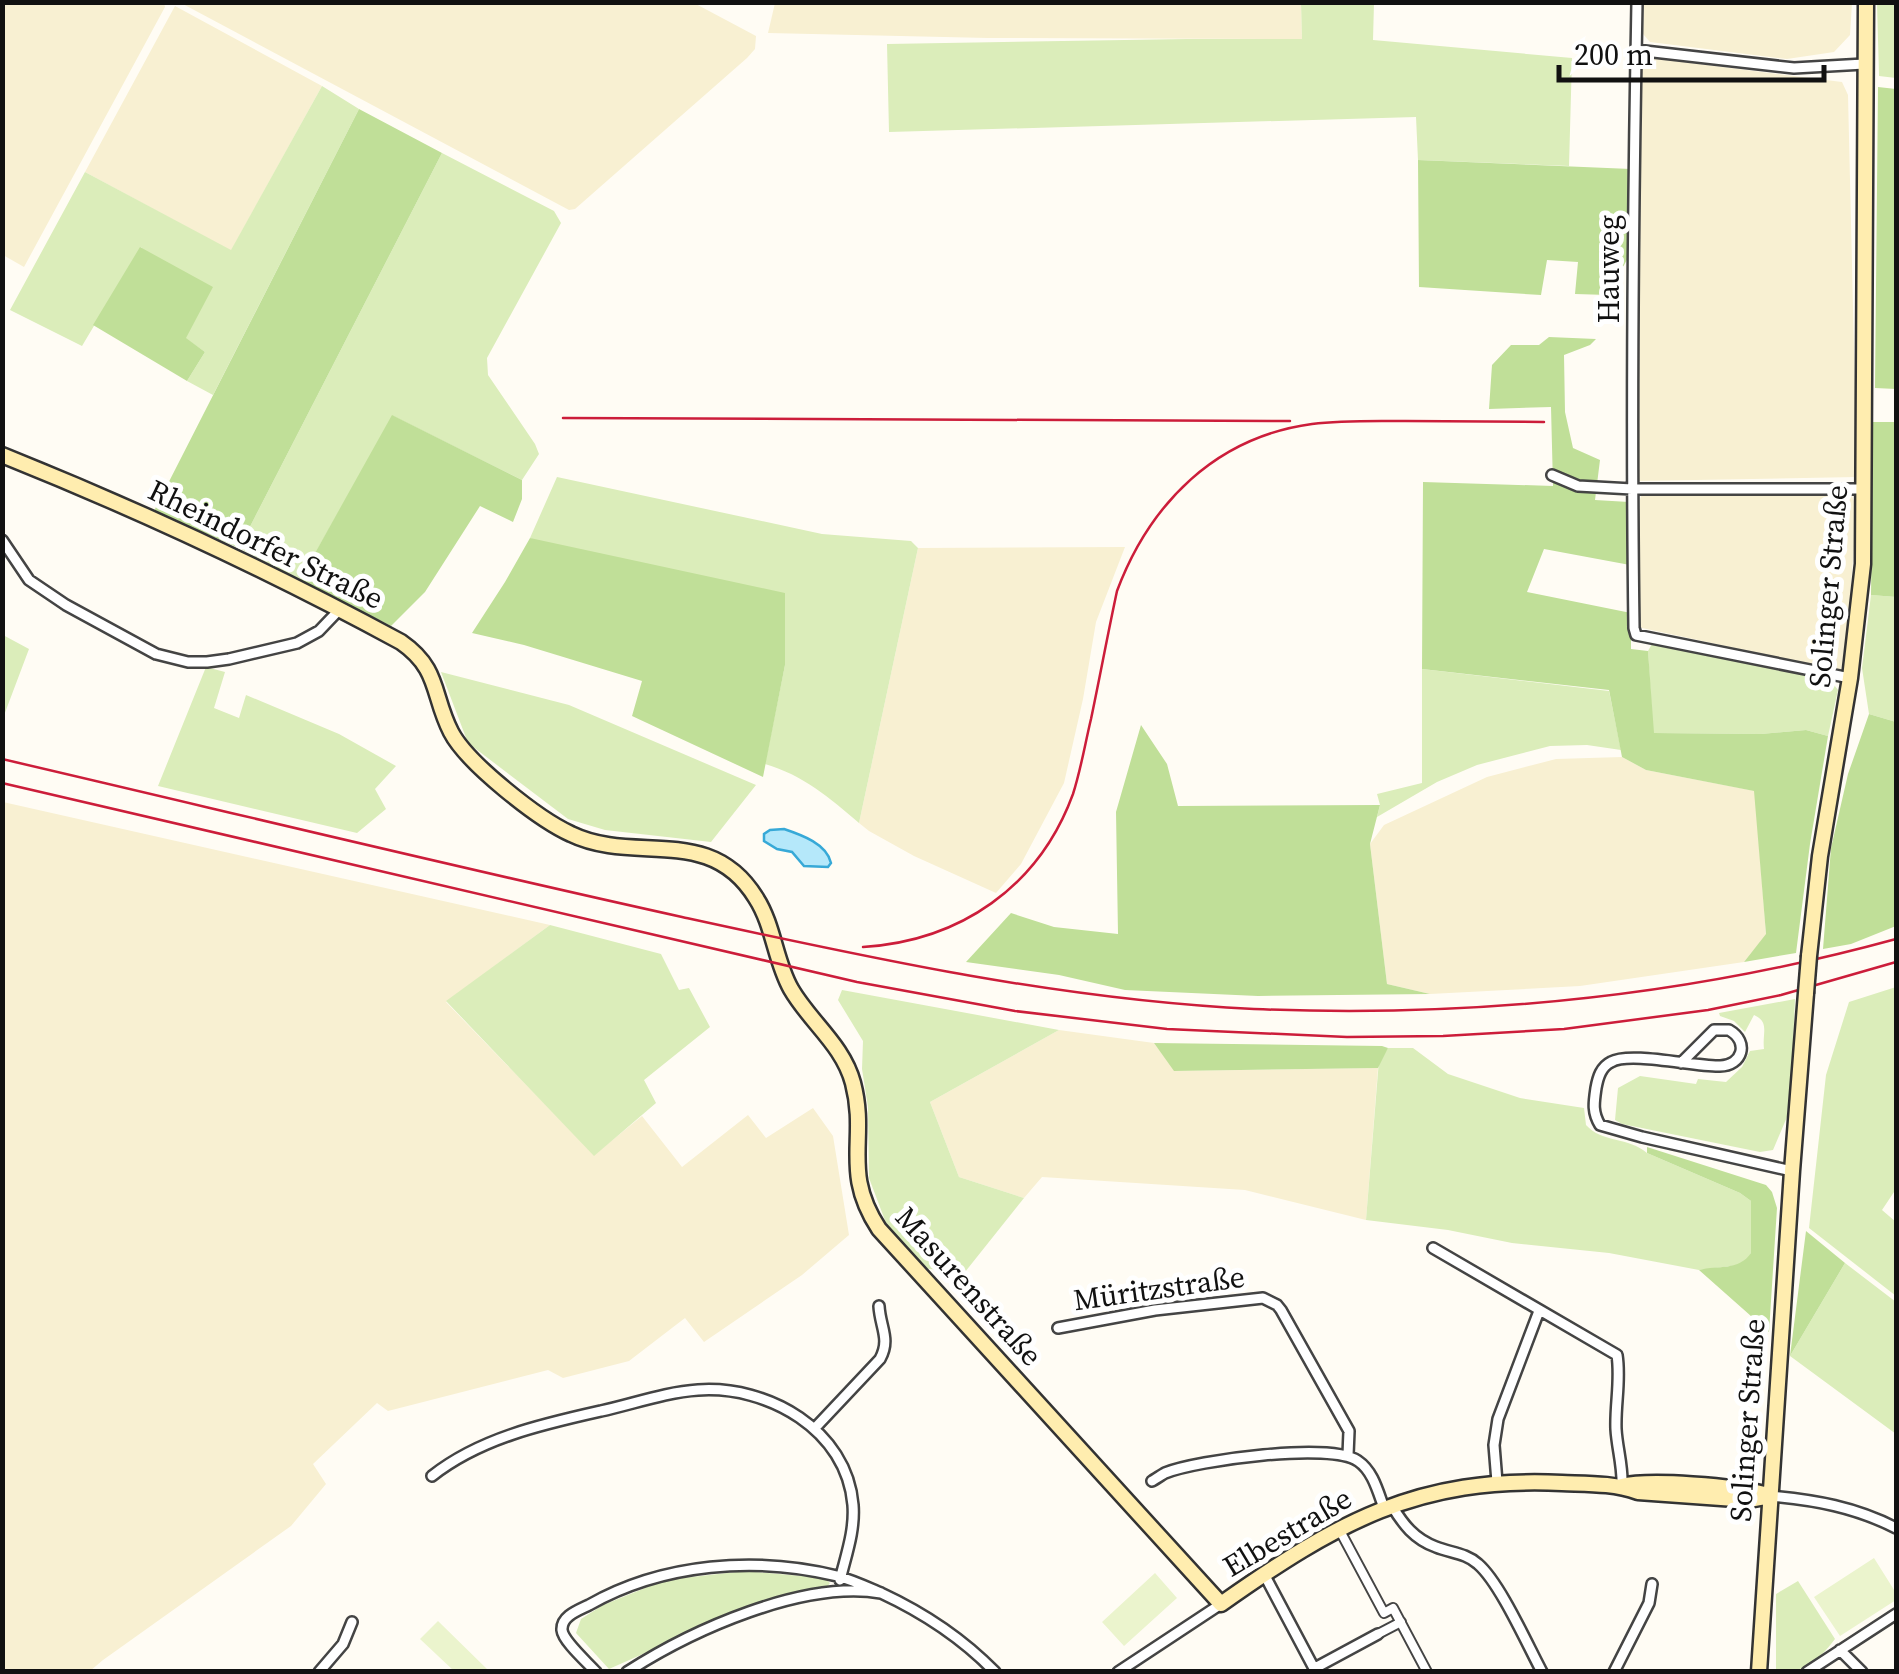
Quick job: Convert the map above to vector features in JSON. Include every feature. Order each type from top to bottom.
[{"type":"main road","name":"Solinger Straße","points":[[1759,1672],[1809,956],[1863,564],[1866,2]]},
{"type":"main road","name":"Rheindorfer Straße","points":[[2,455],[216,548],[402,642],[423,660],[431,674],[453,736]]},
{"type":"main road","name":"Masurenstraße","points":[[453,736],[477,765],[570,834],[615,846],[693,852],[728,868],[746,884],[765,914],[787,982],[847,1066],[857,1102],[858,1184],[869,1214],[1221,1604]]},
{"type":"main road","name":"Elbestraße","points":[[1221,1604],[1321,1537],[1388,1507],[1451,1488],[1498,1482],[1622,1486],[1638,1492],[1749,1500],[1770,1496]]},
{"type":"street","name":"Hauweg","points":[[1637,2],[1632,489],[1636,635],[1850,678]]},
{"type":"street","points":[[1636,50],[1794,68],[1864,64]]},
{"type":"street","points":[[1552,474],[1578,486],[1632,489],[1865,489]]},
{"type":"street","points":[[2,540],[29,580],[66,605],[156,654],[188,662],[228,659],[297,643],[319,632],[340,609]]},
{"type":"street","points":[[1681,1063],[1714,1030],[1730,1030],[1740,1040],[1740,1054],[1728,1065],[1681,1063],[1629,1058],[1615,1059],[1597,1080],[1593,1106],[1600,1125],[1792,1171]]},
{"type":"street","points":[[1433,1248],[1617,1355],[1616,1434],[1622,1486]]},
{"type":"street","name":"Müritzstraße","points":[[1058,1328],[1184,1306],[1270,1300],[1281,1310],[1348,1431],[1348,1455]]},
{"type":"street","points":[[815,1428],[886,1348],[879,1306]]},
{"type":"street","points":[[1498,1482],[1494,1444],[1498,1420],[1539,1310]]},
{"type":"street","points":[[432,1476],[495,1440],[563,1420],[687,1391],[745,1393],[775,1403],[815,1428],[830,1446],[848,1480],[852,1533],[839,1592]]},
{"type":"street","points":[[1152,1481],[1164,1473],[1223,1460],[1294,1454],[1348,1455],[1362,1463],[1388,1507],[1418,1538],[1477,1563],[1490,1578],[1542,1672]]},
{"type":"street","points":[[1770,1496],[1845,1507],[1896,1528]]},
{"type":"street","points":[[1339,1528],[1384,1613],[1393,1608],[1428,1672]]},
{"type":"street","points":[[596,1672],[565,1638],[563,1623],[584,1607],[665,1574],[725,1566],[783,1567],[840,1577],[881,1593],[937,1623],[995,1672]]},
{"type":"street","points":[[1264,1574],[1316,1670],[1401,1622]]},
{"type":"street","points":[[1614,1672],[1649,1602],[1652,1584]]},
{"type":"street","points":[[627,1672],[677,1642],[780,1603],[839,1592],[881,1593]]},
{"type":"street","name":"Elbestraße","points":[[1118,1672],[1221,1604]]},
{"type":"street","points":[[1806,1672],[1896,1614]]},
{"type":"street","points":[[319,1672],[343,1644],[352,1622]]},
{"type":"street","points":[[1840,1650],[1862,1672]]},
{"type":"shaded area","points":[[1301,2],[1302,39],[768,33],[775,3]]},
{"type":"shaded area","points":[[3,3],[164,3],[165,7],[24,267],[3,255]]},
{"type":"shaded area","points":[[181,3],[694,3],[756,36],[755,49],[747,58],[575,209],[569,210]]},
{"type":"shaded area","points":[[1644,3],[1852,3],[1850,35],[1834,52],[1787,59],[1650,42],[1643,34]]},
{"type":"shaded area","points":[[175,6],[322,86],[231,251],[85,172]]},
{"type":"shaded area","points":[[1651,58],[1842,82],[1848,95],[1857,477],[1639,481],[1641,61]]},
{"type":"shaded area","points":[[1642,494],[1852,496],[1857,509],[1841,671],[1638,625]]},
{"type":"shaded area","points":[[1125,547],[1096,622],[1064,783],[1021,864],[996,893],[914,856],[859,823],[918,548]]},
{"type":"shaded area","points":[[1622,757],[1646,770],[1755,791],[1766,935],[1744,962],[1580,986],[1430,994],[1387,984],[1370,844],[1384,825],[1487,777],[1556,759]]},
{"type":"shaded area","points":[[3,802],[550,925],[446,1002],[594,1155],[642,1116],[682,1167],[748,1115],[766,1138],[813,1108],[833,1136],[849,1235],[802,1275],[704,1342],[685,1318],[629,1361],[563,1378],[548,1370],[388,1411],[377,1403],[313,1464],[326,1484],[291,1526],[90,1671],[3,1672]]},
{"type":"shaded area","points":[[1059,1030],[1154,1043],[1175,1071],[1378,1068],[1366,1220],[1245,1190],[1042,1177],[1024,1198],[959,1177],[930,1102]]},
{"type":"green space","points":[[1301,3],[1374,3],[1373,40],[1572,58],[1569,166],[1418,160],[1416,117],[889,132],[887,44],[1302,39]]},
{"type":"green space","points":[[1877,3],[1896,3],[1896,78],[1879,76]]},
{"type":"green space","points":[[322,86],[359,109],[213,395],[187,381],[205,352],[185,338],[141,247],[82,346],[10,310],[85,172],[231,250]]},
{"type":"green space","points":[[1878,87],[1896,89],[1896,389],[1875,388]]},
{"type":"green space","points":[[359,109],[442,153],[239,548],[154,511]]},
{"type":"green space","points":[[442,153],[554,211],[561,223],[487,358],[488,375],[539,454],[522,480],[393,416],[300,580],[239,548]]},
{"type":"green space","points":[[1418,160],[1631,169],[1630,254],[1608,295],[1575,294],[1578,262],[1547,260],[1541,295],[1419,287]]},
{"type":"green space","points":[[140,247],[213,287],[186,338],[205,352],[187,381],[93,325]]},
{"type":"green space","points":[[1549,337],[1596,339],[1564,355],[1565,412],[1573,448],[1600,460],[1595,500],[1629,502],[1630,565],[1544,549],[1527,592],[1631,613],[1631,649],[1648,651],[1654,733],[1761,734],[1806,730],[1828,736],[1796,953],[1744,962],[1766,934],[1754,791],[1646,770],[1622,757],[1609,690],[1422,669],[1423,482],[1553,486],[1551,407],[1489,409],[1492,365],[1511,345],[1539,345]]},
{"type":"green space","points":[[392,415],[522,480],[522,499],[513,522],[480,506],[425,592],[391,626],[300,580]]},
{"type":"green space","points":[[1873,422],[1896,422],[1896,597],[1871,595]]},
{"type":"green space","points":[[557,477],[822,534],[911,541],[918,548],[859,823],[804,781],[765,764],[785,665],[530,538]]},
{"type":"green space","points":[[530,538],[785,593],[785,665],[763,777],[632,716],[642,681],[472,633]]},
{"type":"green space","points":[[1871,595],[1896,597],[1896,722],[1869,714],[1862,668]]},
{"type":"green space","points":[[3,635],[29,649],[3,718]]},
{"type":"green space","points":[[1653,642],[1831,681],[1838,690],[1828,736],[1806,730],[1761,734],[1653,733],[1648,651]]},
{"type":"green space","points":[[206,667],[225,672],[214,708],[239,718],[246,695],[339,734],[396,766],[375,789],[386,809],[357,833],[158,786]]},
{"type":"green space","points":[[1422,669],[1609,691],[1621,750],[1587,745],[1550,746],[1477,765],[1437,782],[1377,817],[1377,794],[1422,783]]},
{"type":"green space","points":[[441,672],[569,705],[756,785],[711,842],[605,830],[568,819],[468,743]]},
{"type":"green space","points":[[1869,714],[1896,722],[1896,926],[1851,944],[1823,949],[1831,848],[1848,774]]},
{"type":"green space","points":[[1141,725],[1167,764],[1178,806],[1380,805],[1370,844],[1387,984],[1430,994],[1258,996],[1125,990],[1059,975],[966,962],[1011,913],[1054,927],[1118,934],[1116,812]]},
{"type":"green space","points":[[550,925],[661,954],[679,990],[689,988],[710,1027],[644,1080],[656,1103],[594,1156],[446,1001]]},
{"type":"green space","points":[[1896,987],[1896,1189],[1882,1210],[1896,1222],[1896,1296],[1809,1228],[1826,1075],[1849,1002]]},
{"type":"green space","points":[[842,990],[1059,1030],[930,1102],[959,1177],[1024,1198],[965,1272],[918,1268],[886,1223],[869,1178],[863,1041],[838,1000]]},
{"type":"green space","points":[[1795,999],[1787,1117],[1773,1150],[1760,1152],[1615,1120],[1618,1088],[1640,1076],[1696,1084],[1698,1079],[1726,1082],[1742,1067],[1750,1051],[1764,1049],[1764,1025],[1759,1018],[1754,1015],[1745,1032],[1719,1013]]},
{"type":"green space","points":[[1154,1043],[1388,1048],[1378,1068],[1174,1071]]},
{"type":"green space","points":[[1388,1048],[1413,1048],[1448,1074],[1520,1098],[1584,1108],[1586,1125],[1592,1131],[1632,1144],[1740,1193],[1751,1201],[1748,1259],[1739,1265],[1699,1270],[1609,1253],[1512,1243],[1366,1220],[1379,1060]]},
{"type":"green space","points":[[1647,1147],[1766,1185],[1772,1192],[1777,1208],[1769,1332],[1699,1270],[1734,1265],[1751,1253],[1751,1201],[1647,1153]]},
{"type":"green space","points":[[1806,1231],[1845,1263],[1790,1356]]},
{"type":"green space","points":[[1845,1263],[1896,1302],[1896,1434],[1790,1356]]},
{"type":"green space","points":[[1874,1558],[1896,1593],[1896,1600],[1840,1636],[1814,1597]]},
{"type":"green space","points":[[745,1571],[824,1578],[830,1583],[825,1590],[781,1598],[733,1614],[609,1669],[576,1633],[581,1619],[603,1605],[665,1580]]},
{"type":"green space","points":[[1155,1573],[1177,1598],[1124,1646],[1102,1622]]},
{"type":"green space","points":[[1798,1581],[1835,1639],[1810,1665],[1776,1672],[1776,1594]]},
{"type":"green space","points":[[438,1621],[487,1669],[454,1671],[420,1639]]},
{"type":"water","points":[[784,829],[819,845],[829,856],[828,867],[804,866],[792,852],[764,841],[764,834],[770,830]]},
{"type":"railway","points":[[563,418],[1290,421]]},
{"type":"railway","points":[[863,947],[932,934],[963,920],[1017,882],[1039,856],[1073,794],[1117,591],[1148,530],[1191,479],[1246,443],[1312,424],[1544,422]]},
{"type":"railway","points":[[2,759],[512,879],[824,947],[1038,987],[1182,1004],[1254,1009],[1416,1010],[1578,999],[1738,975],[1896,939]]},
{"type":"railway","points":[[2,783],[857,982],[1015,1011],[1167,1029],[1347,1037],[1564,1029],[1708,1010],[1781,995],[1896,962]]}]
